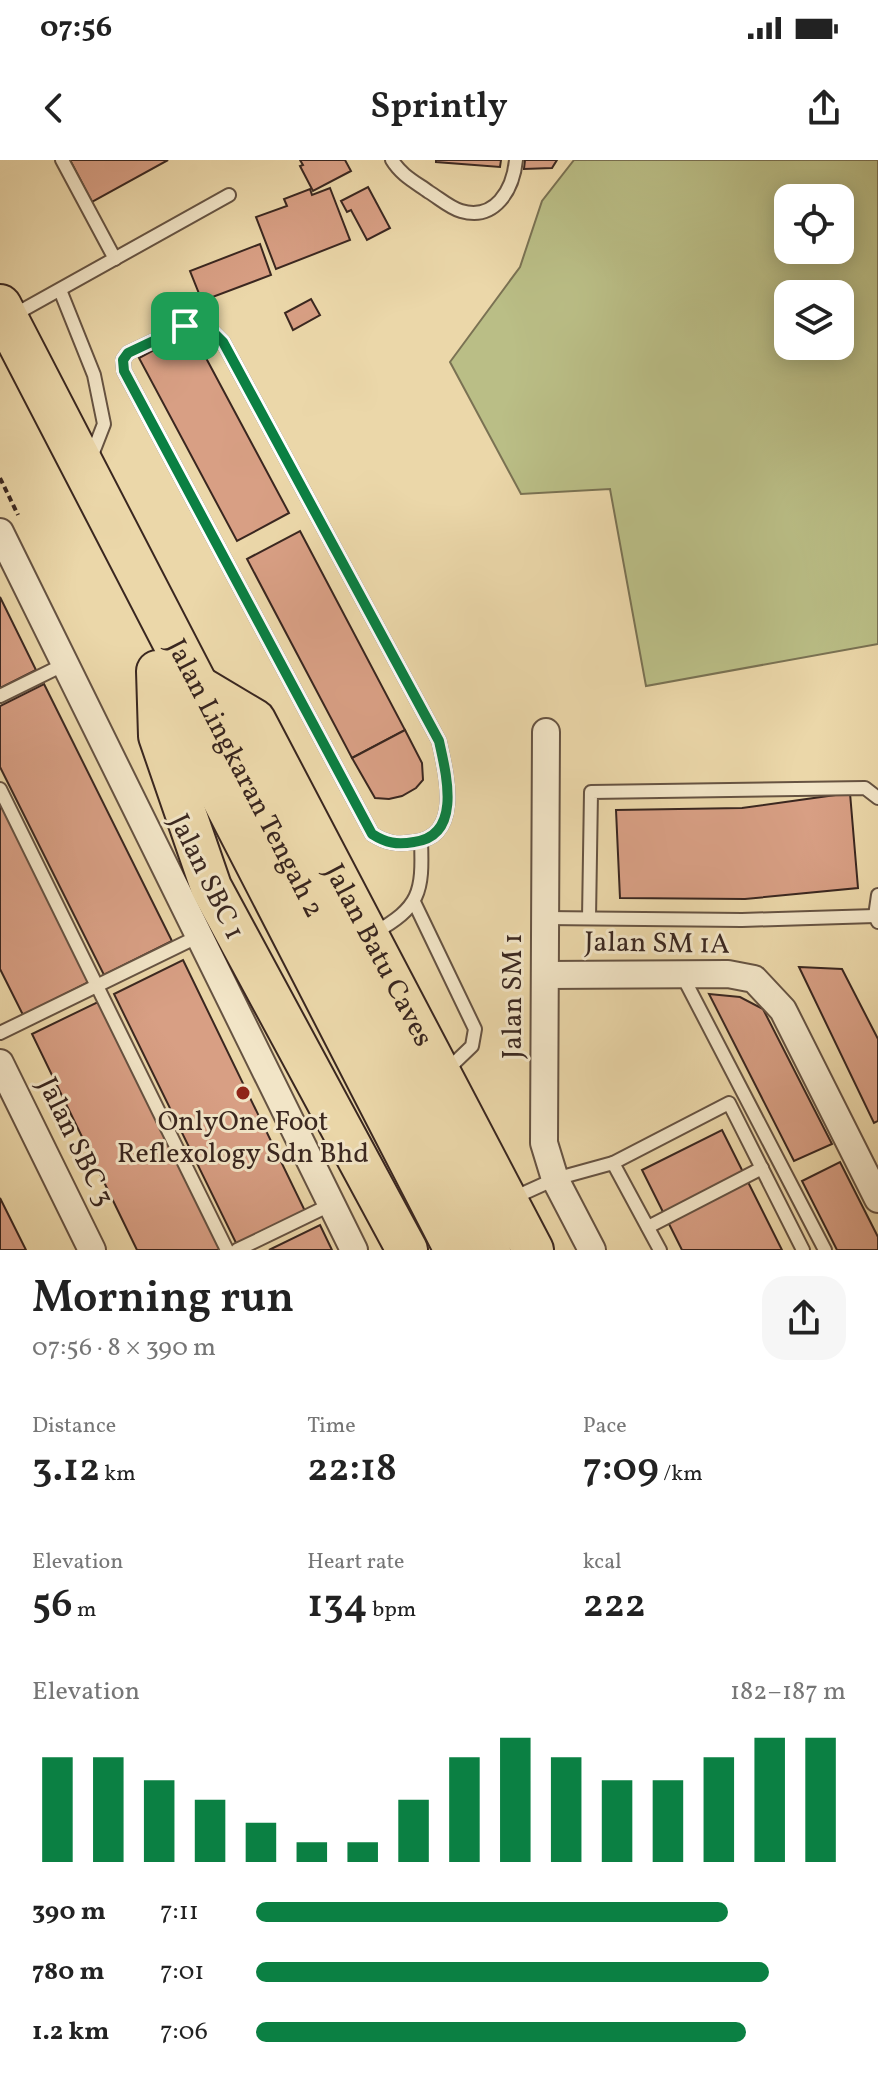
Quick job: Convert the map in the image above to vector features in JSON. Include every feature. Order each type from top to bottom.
[{"type":"highway","name":"Jalan Lingkaran Tengah 2","points":[[3,312],[198,686],[256,829],[456,1250]]},
{"type":"highway","name":"Jalan Lingkaran Tengah 2","points":[[0,367],[157,671],[256,829],[489,1250]]},
{"type":"main road","points":[[157,671],[159,736],[211,887],[407,1250]]},
{"type":"main road","name":"Jalan Batu Caves","points":[[198,686],[255,720],[533,1250]]},
{"type":"street","name":"Jalan SBC 1","points":[[0,532],[354,1250]]},
{"type":"street","name":"Jalan SM 1","points":[[546,732],[544,1143],[555,1179],[592,1250]]},
{"type":"street","name":"Jalan SM 1A","points":[[545,975],[728,974],[754,979],[783,1010],[878,1199]]},
{"type":"street","name":"Jalan SBC 3","points":[[0,1063],[92,1250]]},
{"type":"lane","points":[[62,160],[115,259]]},
{"type":"lane","points":[[392,160],[399,172],[458,211],[476,214],[491,210],[502,200],[516,160]]},
{"type":"lane","points":[[3,312],[60,290],[229,195]]},
{"type":"lane","points":[[60,290],[94,375],[104,424],[86,471]]},
{"type":"lane","points":[[185,326],[207,326],[223,342],[439,741],[448,782],[447,811],[441,827],[421,841],[386,843],[372,834],[124,371],[123,360],[128,353],[185,326]]},
{"type":"lane","points":[[0,696],[65,664]]},
{"type":"lane","points":[[589,918],[591,792],[865,788],[878,798]]},
{"type":"lane","points":[[0,789],[227,1250]]},
{"type":"lane","points":[[369,936],[399,919],[414,902],[422,873],[421,841]]},
{"type":"lane","points":[[545,918],[876,919],[878,895]]},
{"type":"lane","points":[[414,902],[475,1029],[472,1046],[442,1075]]},
{"type":"lane","points":[[0,1033],[199,936]]},
{"type":"lane","points":[[682,975],[825,1250]]},
{"type":"lane","points":[[508,1200],[555,1179],[613,1163],[729,1103],[803,1250]]},
{"type":"lane","points":[[613,1163],[660,1250]]},
{"type":"lane","points":[[648,1227],[762,1168]]},
{"type":"lane","points":[[237,1250],[332,1204]]},
{"type":"green space","points":[[574,160],[878,160],[878,644],[646,686],[610,489],[521,494],[450,362],[520,267],[542,201]]},
{"type":"building","points":[[70,160],[168,160],[92,202]]},
{"type":"building","points":[[300,160],[345,160],[351,171],[313,191]]},
{"type":"building","points":[[436,160],[501,160],[500,167]]},
{"type":"building","points":[[525,160],[557,160],[552,168],[524,169]]},
{"type":"building","points":[[368,187],[390,228],[367,240],[351,210],[347,212],[341,201]]},
{"type":"building","points":[[330,188],[350,240],[276,269],[256,217],[287,206],[284,199],[310,189],[312,195]]},
{"type":"building","points":[[260,244],[271,275],[202,301],[190,271]]},
{"type":"building","points":[[311,299],[320,315],[293,330],[285,313]]},
{"type":"building","points":[[191,330],[289,513],[237,541],[139,358]]},
{"type":"building","points":[[300,531],[405,730],[352,758],[247,559]]},
{"type":"building","points":[[0,597],[36,670],[0,688]]},
{"type":"building","points":[[44,684],[172,941],[104,975],[0,767],[0,706]]},
{"type":"building","points":[[405,730],[422,763],[423,780],[402,796],[375,798],[352,758]]},
{"type":"building","points":[[850,793],[858,888],[745,899],[620,898],[616,810],[742,808]]},
{"type":"building","points":[[0,799],[91,981],[23,1015],[0,969]]},
{"type":"building","points":[[183,960],[305,1211],[237,1245],[114,994]]},
{"type":"building","points":[[799,967],[842,969],[878,1039],[878,1121],[874,1123]]},
{"type":"building","points":[[709,994],[740,997],[763,1009],[832,1144],[794,1161]]},
{"type":"building","points":[[100,1001],[222,1250],[137,1250],[32,1034]]},
{"type":"building","points":[[722,1130],[782,1250],[682,1250],[642,1170]]},
{"type":"building","points":[[840,1162],[878,1237],[878,1250],[837,1250],[802,1181]]},
{"type":"building","points":[[0,1198],[26,1250],[0,1250]]},
{"type":"building","points":[[320,1225],[332,1250],[269,1250]]},
{"type":"place","name":"OnlyOne Foot Reflexology Sdn Bhd","points":[[243,1093]]},
{"type":"route","points":[[185,326],[207,326],[223,342],[439,741],[448,782],[447,811],[441,827],[421,841],[386,843],[372,834],[124,371],[123,360],[128,353],[185,326]]}]
